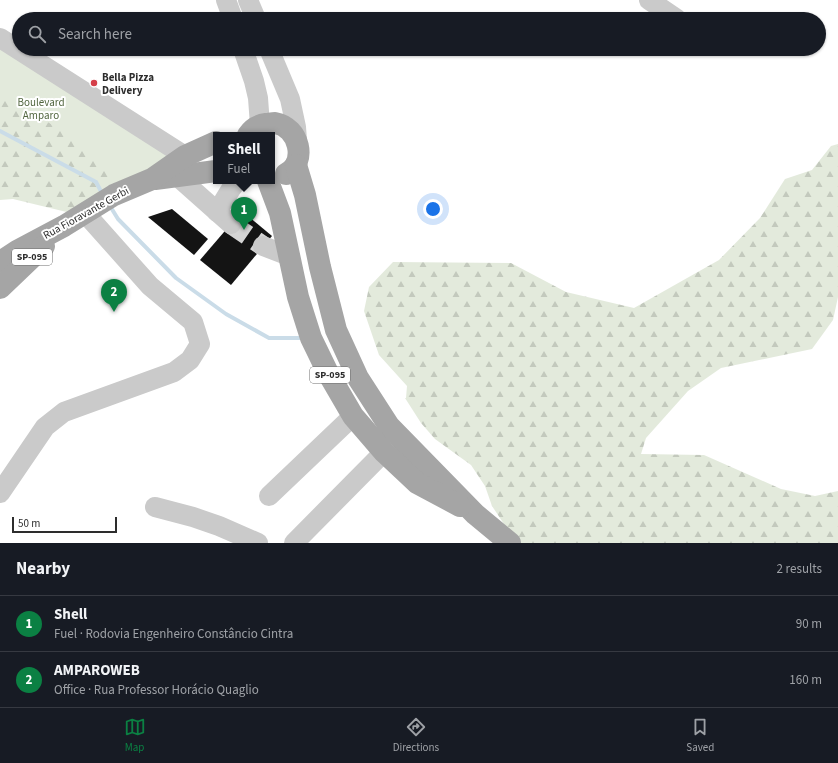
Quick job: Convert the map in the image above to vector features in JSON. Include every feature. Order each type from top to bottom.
[{"type":"main road","points":[[249,132],[274,123],[288,129],[297,140]]},
{"type":"main road","name":"SP-095","points":[[297,140],[299,154],[296,165],[305,195],[320,267],[336,330],[358,378],[389,426],[498,539]]},
{"type":"main road","name":"Rua Fioravante Gerbi","points":[[0,262],[17,251],[64,226],[114,195],[181,166],[213,144]]},
{"type":"main road","points":[[275,179],[289,173],[296,165]]},
{"type":"main road","name":"Rua Fioravante Gerbi","points":[[181,166],[213,171]]},
{"type":"main road","name":"SP-095","points":[[269,184],[280,213],[298,297],[311,338],[328,373],[353,416],[384,452],[417,483],[475,514]]},
{"type":"main road","name":"SP-095","points":[[0,288],[64,226]]},
{"type":"street","points":[[226,0],[230,12]]},
{"type":"street","points":[[248,0],[253,12]]},
{"type":"street","points":[[649,0],[667,12]]},
{"type":"street","points":[[0,38],[12,46]]},
{"type":"street","points":[[25,56],[181,166],[224,218],[231,189],[235,184]]},
{"type":"street","points":[[245,56],[258,98],[249,132]]},
{"type":"street","points":[[272,56],[290,99],[296,127],[297,140]]},
{"type":"street","points":[[0,493],[45,427],[64,412],[174,372],[190,360],[200,344],[193,322],[150,286],[90,210]]},
{"type":"street","points":[[263,246],[289,256]]},
{"type":"street","points":[[269,496],[353,416]]},
{"type":"street","points":[[294,543],[384,452]]},
{"type":"street","points":[[155,507],[220,526],[258,543]]},
{"type":"green space","name":"Boulevard Amparo","points":[[0,39],[12,47],[12,56],[27,56],[184,156],[113,195],[0,127]]},
{"type":"green space","points":[[0,92],[89,148],[111,170],[117,194],[79,215],[13,199],[0,200]]},
{"type":"green space","points":[[838,144],[838,297],[833,320],[812,349],[721,368],[688,391],[646,438],[641,454],[704,455],[781,489],[815,496],[838,491],[838,543],[509,543],[506,527],[492,506],[485,486],[471,465],[435,439],[421,423],[405,398],[407,386],[379,355],[364,311],[369,287],[393,262],[511,263],[566,292],[634,308],[719,260],[760,218],[785,179],[812,170],[831,146]]},
{"type":"building","points":[[172,209],[208,239],[194,255],[148,217]]},
{"type":"building","points":[[242,211],[272,236],[231,285],[200,260]]},
{"type":"waterway","points":[[0,131],[96,182],[103,195]]},
{"type":"waterway","points":[[110,206],[118,219],[176,278],[226,314],[269,338],[300,338]]},
{"type":"tunnel","points":[[231,224],[263,246]]},
{"type":"place","name":"Bella Pizza Delivery","points":[[94,83]]},
{"type":"place","name":"Shell","points":[[244,230]]},
{"type":"place","name":"AMPAROWEB","points":[[114,312]]}]
